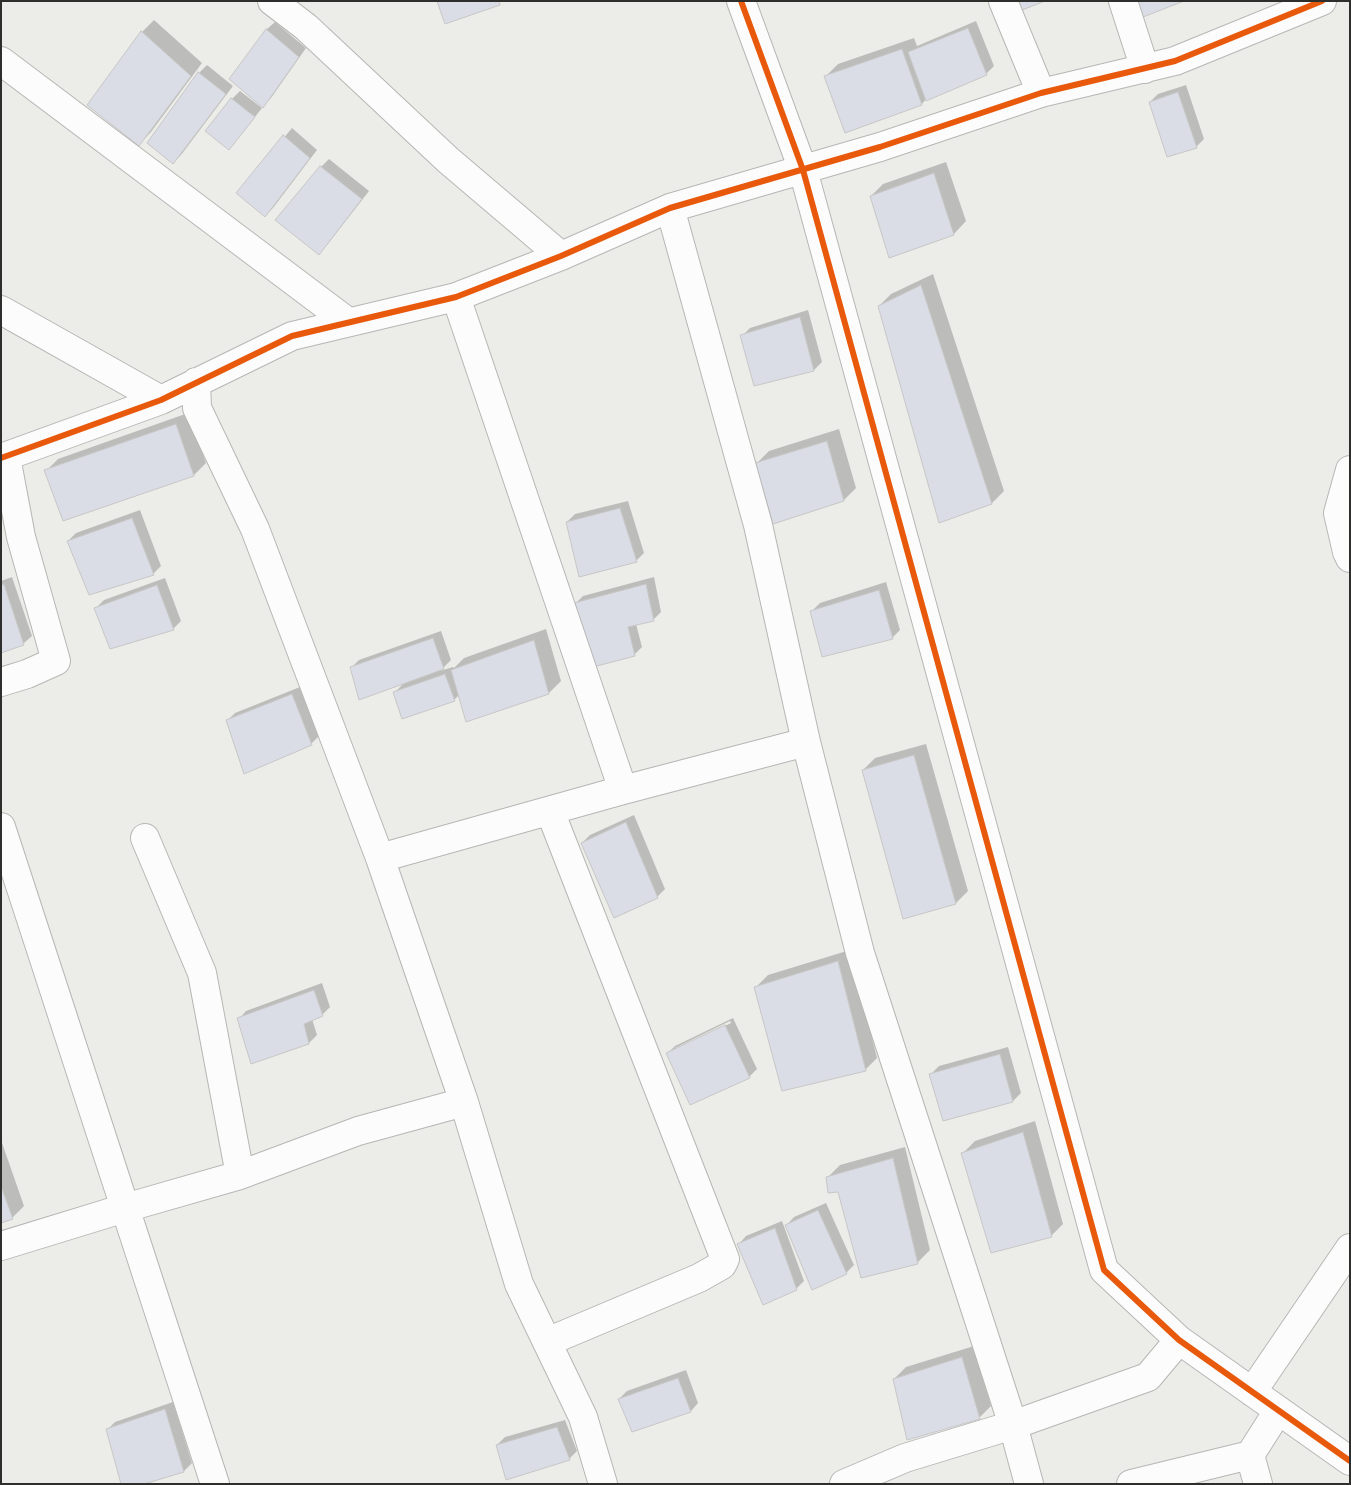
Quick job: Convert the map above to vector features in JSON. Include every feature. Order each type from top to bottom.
[{"type":"street","points":[[272,1],[306,27],[448,160],[561,256]]},
{"type":"street","points":[[741,1],[803,170],[1104,1270],[1180,1340],[1278,1411],[1348,1455]]},
{"type":"street","points":[[1003,1],[1041,93]]},
{"type":"street","points":[[1123,1],[1145,69]]},
{"type":"street","points":[[1,682],[56,662],[21,537],[4,458],[161,400],[292,336],[456,297],[561,256],[670,208],[880,148],[1041,93],[1175,62],[1322,1]]},
{"type":"street","points":[[1,61],[348,322]]},
{"type":"street","points":[[670,208],[758,525],[806,742],[860,953],[1013,1426],[1029,1484]]},
{"type":"street","points":[[456,297],[623,790]]},
{"type":"street","points":[[1,310],[161,400]]},
{"type":"street","points":[[196,382],[197,408],[255,529],[380,858],[464,1102],[519,1284],[583,1417],[603,1484]]},
{"type":"street","points":[[1350,470],[1338,513],[1350,558]]},
{"type":"street","points":[[380,858],[623,790],[806,742]]},
{"type":"street","points":[[547,1342],[700,1278],[722,1265],[724,1259],[550,811]]},
{"type":"street","points":[[1,827],[215,1484]]},
{"type":"street","points":[[145,838],[202,973],[240,1175]]},
{"type":"street","points":[[1,1246],[240,1175],[358,1131],[464,1102]]},
{"type":"street","points":[[1252,1392],[1350,1248]]},
{"type":"street","points":[[844,1484],[905,1458],[1013,1426],[1148,1377],[1180,1340]]},
{"type":"street","points":[[1131,1484],[1250,1455],[1278,1411]]},
{"type":"street","points":[[1250,1455],[1258,1484]]},
{"type":"building","points":[[437,1],[499,1],[500,5],[445,24]]},
{"type":"building","points":[[1012,1],[1045,1],[1017,12]]},
{"type":"building","points":[[1137,1],[1184,1],[1143,17]]},
{"type":"building","points":[[968,28],[987,75],[926,101],[908,52]]},
{"type":"building","points":[[266,29],[299,57],[263,108],[229,79]]},
{"type":"building","points":[[141,31],[191,76],[139,146],[87,105]]},
{"type":"building","points":[[902,49],[922,105],[845,133],[824,76]]},
{"type":"building","points":[[198,72],[226,94],[173,164],[147,143]]},
{"type":"building","points":[[1178,92],[1197,148],[1167,157],[1149,102]]},
{"type":"building","points":[[231,98],[255,117],[229,150],[205,131]]},
{"type":"building","points":[[283,135],[310,158],[265,217],[236,193]]},
{"type":"building","points":[[320,166],[362,199],[319,255],[275,220]]},
{"type":"building","points":[[934,173],[954,235],[889,258],[870,196]]},
{"type":"building","points":[[921,285],[992,504],[939,523],[878,306]]},
{"type":"building","points":[[800,317],[814,371],[754,386],[740,335]]},
{"type":"building","points":[[176,424],[194,476],[63,521],[44,470]]},
{"type":"building","points":[[827,441],[844,501],[773,524],[755,463]]},
{"type":"building","points":[[620,508],[637,562],[579,577],[566,522]]},
{"type":"building","points":[[132,518],[154,575],[89,595],[67,541]]},
{"type":"building","points":[[4,584],[24,645],[1,653],[1,585]]},
{"type":"building","points":[[646,584],[654,621],[628,627],[635,656],[593,667],[574,603]]},
{"type":"building","points":[[157,585],[174,630],[110,649],[94,608]]},
{"type":"building","points":[[879,590],[893,639],[822,657],[810,611]]},
{"type":"building","points":[[433,638],[444,669],[359,700],[350,667]]},
{"type":"building","points":[[534,640],[549,694],[466,722],[451,670]]},
{"type":"building","points":[[445,674],[455,701],[402,719],[393,692]]},
{"type":"building","points":[[292,694],[312,745],[244,774],[226,720]]},
{"type":"building","points":[[914,755],[956,904],[903,919],[862,770]]},
{"type":"building","points":[[626,822],[658,898],[614,918],[581,843]]},
{"type":"building","points":[[838,961],[866,1071],[782,1091],[754,987]]},
{"type":"building","points":[[314,990],[323,1016],[304,1024],[309,1044],[251,1064],[237,1018]]},
{"type":"building","points":[[725,1025],[750,1078],[690,1105],[666,1053]]},
{"type":"building","points":[[1000,1054],[1013,1102],[943,1121],[929,1074]]},
{"type":"building","points":[[1023,1132],[1052,1237],[991,1253],[961,1153]]},
{"type":"building","points":[[893,1158],[918,1264],[861,1278],[838,1192],[828,1193],[826,1177]]},
{"type":"building","points":[[1,1186],[13,1219],[1,1223]]},
{"type":"building","points":[[818,1210],[847,1274],[812,1290],[785,1225]]},
{"type":"building","points":[[775,1228],[797,1290],[763,1305],[737,1244]]},
{"type":"building","points":[[962,1357],[980,1419],[907,1440],[893,1379]]},
{"type":"building","points":[[678,1378],[691,1412],[632,1432],[618,1399]]},
{"type":"building","points":[[165,1409],[184,1472],[144,1484],[121,1484],[106,1429]]},
{"type":"building","points":[[557,1427],[570,1460],[506,1480],[496,1445]]},
{"type":"cycle path","points":[[741,1],[803,170],[1104,1270],[1179,1340],[1350,1461]]},
{"type":"cycle path","points":[[1,458],[161,400],[292,336],[456,297],[561,256],[670,208],[880,147],[1041,93],[1175,61],[1322,1]]}]
